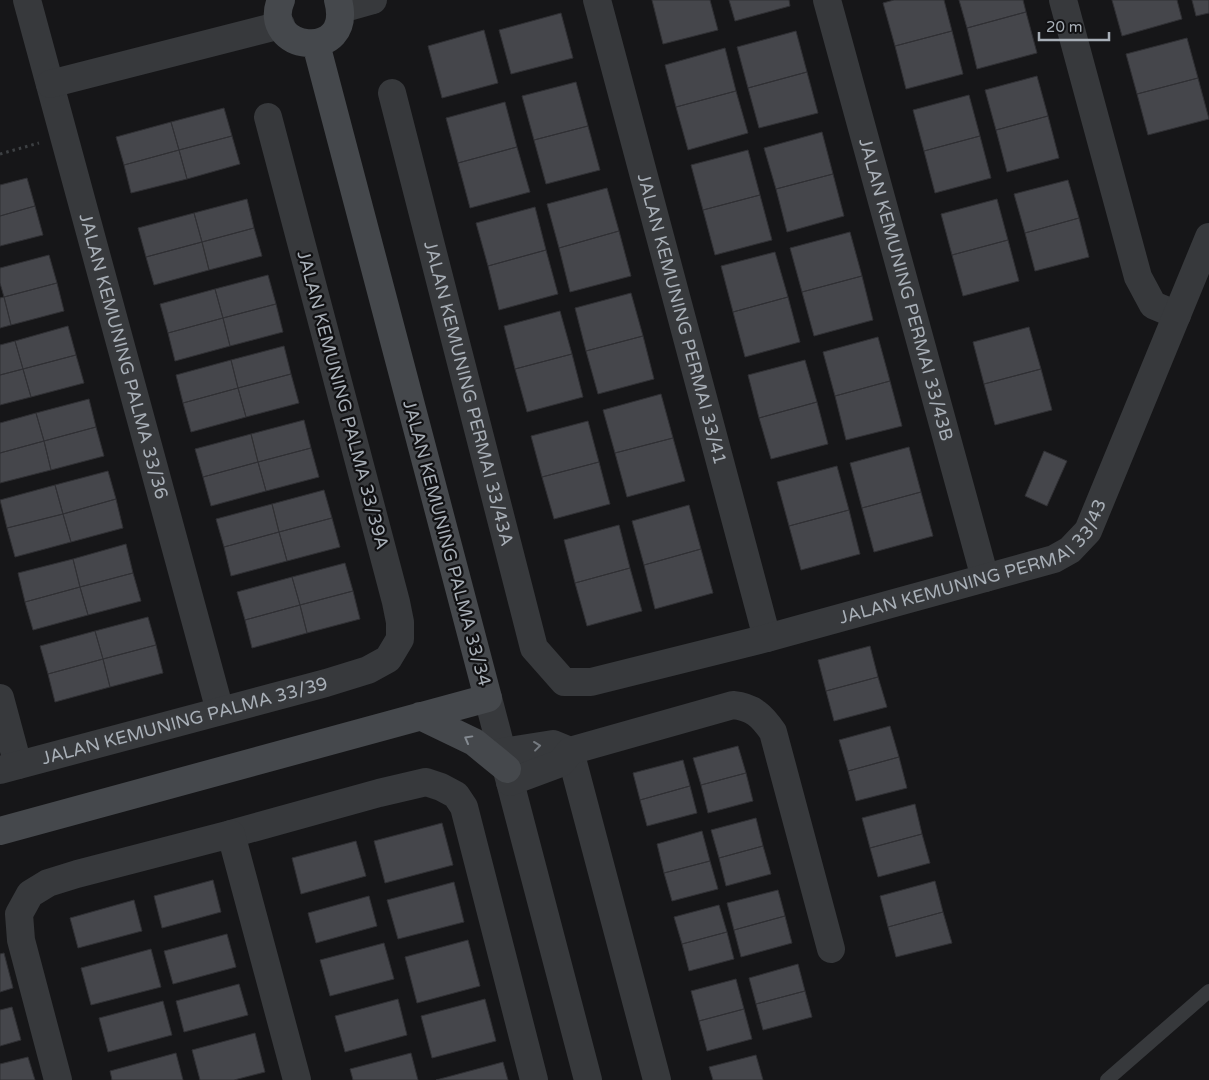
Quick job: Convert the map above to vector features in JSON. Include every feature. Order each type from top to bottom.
[{"type":"main road","points":[[281,13],[287,34],[305,44],[316,44],[325,40],[338,27],[340,4]]},
{"type":"main road","name":"JALAN KEMUNING PALMA 33/34","points":[[0,831],[488,698],[316,44]]},
{"type":"main road","points":[[420,716],[474,742],[506,768]]},
{"type":"street","name":"JALAN KEMUNING PALMA 33/36","points":[[27,0],[220,711]]},
{"type":"street","points":[[340,4],[373,0]]},
{"type":"street","name":"JALAN KEMUNING PERMAI 33/41","points":[[597,0],[767,638]]},
{"type":"street","name":"JALAN KEMUNING PERMAI 33/43B","points":[[828,0],[985,578]]},
{"type":"street","points":[[1063,0],[1138,277],[1153,305],[1177,315]]},
{"type":"street","points":[[50,84],[281,13]]},
{"type":"street","name":"JALAN KEMUNING PERMAI 33/43A","points":[[392,93],[534,648],[564,682]]},
{"type":"street","name":"JALAN KEMUNING PALMA 33/39A","points":[[268,117],[400,622],[400,639],[388,659],[368,670]]},
{"type":"street","name":"JALAN KEMUNING PERMAI 33/43","points":[[564,682],[591,682],[767,638],[1054,559],[1070,550],[1088,532],[1209,237]]},
{"type":"street","name":"JALAN KEMUNING PALMA 33/39","points":[[9,768],[368,670]]},
{"type":"street","points":[[0,698],[9,768]]},
{"type":"street","points":[[488,698],[588,1080]]},
{"type":"street","points":[[506,768],[553,744],[570,752],[733,705],[752,709],[761,716],[773,732],[830,949]]},
{"type":"street","points":[[570,752],[657,1080]]},
{"type":"street","points":[[58,1080],[21,940],[19,914],[30,894],[48,883],[77,874],[232,839],[426,782],[456,795],[464,807],[534,1080]]},
{"type":"street","points":[[232,839],[297,1080]]},
{"type":"lane","points":[[1107,1080],[1209,991]]},
{"type":"path","points":[[0,154],[64,136]]},
{"type":"building","points":[[652,0],[710,0],[718,30],[663,44]]},
{"type":"building","points":[[729,0],[789,0],[790,6],[735,21]]},
{"type":"building","points":[[894,0],[944,0],[952,31],[895,46],[883,3]]},
{"type":"building","points":[[959,0],[1023,0],[1026,12],[967,28]]},
{"type":"building","points":[[1112,0],[1177,0],[1182,19],[1122,36]]},
{"type":"building","points":[[1192,0],[1209,0],[1209,13],[1196,16]]},
{"type":"building","points":[[1026,12],[1037,53],[977,69],[967,28]]},
{"type":"building","points":[[561,13],[573,58],[511,74],[499,30]]},
{"type":"building","points":[[484,30],[498,83],[442,98],[428,46]]},
{"type":"building","points":[[796,31],[807,72],[748,88],[737,47]]},
{"type":"building","points":[[952,31],[963,74],[906,89],[895,46]]},
{"type":"building","points":[[1187,38],[1198,78],[1137,94],[1126,54]]},
{"type":"building","points":[[725,48],[736,91],[676,107],[665,65]]},
{"type":"building","points":[[807,72],[818,113],[759,128],[748,88]]},
{"type":"building","points":[[1037,76],[1048,116],[996,130],[985,90]]},
{"type":"building","points":[[1198,78],[1209,119],[1148,135],[1137,94]]},
{"type":"building","points":[[576,82],[588,126],[534,140],[522,96]]},
{"type":"building","points":[[736,91],[748,133],[688,150],[676,107]]},
{"type":"building","points":[[969,95],[980,136],[924,151],[913,110]]},
{"type":"building","points":[[505,102],[517,147],[458,163],[446,118]]},
{"type":"building","points":[[224,108],[232,136],[179,150],[171,122]]},
{"type":"building","points":[[1048,116],[1059,158],[1007,172],[996,130]]},
{"type":"building","points":[[171,122],[179,150],[124,165],[116,137]]},
{"type":"building","points":[[588,126],[600,170],[546,184],[534,140]]},
{"type":"building","points":[[822,132],[833,174],[776,189],[764,148]]},
{"type":"building","points":[[232,136],[240,164],[187,179],[179,150]]},
{"type":"building","points":[[980,136],[991,178],[935,193],[924,151]]},
{"type":"building","points":[[517,147],[530,192],[470,208],[458,163]]},
{"type":"building","points":[[179,150],[187,179],[131,193],[124,165]]},
{"type":"building","points":[[748,150],[760,195],[703,210],[691,165]]},
{"type":"building","points":[[833,174],[844,216],[787,232],[776,189]]},
{"type":"building","points":[[27,178],[35,206],[0,216],[0,185]]},
{"type":"building","points":[[1068,180],[1079,218],[1025,233],[1014,194]]},
{"type":"building","points":[[607,188],[619,231],[559,248],[547,204]]},
{"type":"building","points":[[760,195],[772,240],[715,255],[703,210]]},
{"type":"building","points":[[247,199],[254,228],[202,242],[194,213]]},
{"type":"building","points":[[997,199],[1008,240],[952,255],[941,214]]},
{"type":"building","points":[[35,206],[43,235],[0,246],[0,216]]},
{"type":"building","points":[[535,207],[546,250],[488,266],[476,223]]},
{"type":"building","points":[[194,213],[202,242],[146,257],[138,228]]},
{"type":"building","points":[[1079,218],[1089,257],[1035,271],[1025,233]]},
{"type":"building","points":[[254,228],[262,256],[209,270],[202,242]]},
{"type":"building","points":[[619,231],[631,276],[570,292],[559,248]]},
{"type":"building","points":[[850,232],[862,276],[802,292],[790,248]]},
{"type":"building","points":[[1008,240],[1019,281],[963,296],[952,255]]},
{"type":"building","points":[[202,242],[209,270],[154,285],[146,257]]},
{"type":"building","points":[[546,250],[558,294],[499,310],[488,266]]},
{"type":"building","points":[[775,252],[788,297],[733,312],[721,266]]},
{"type":"building","points":[[49,255],[57,283],[4,297],[0,283],[0,268]]},
{"type":"building","points":[[268,275],[276,304],[223,318],[215,289]]},
{"type":"building","points":[[862,276],[873,320],[814,336],[802,292]]},
{"type":"building","points":[[57,283],[64,311],[11,325],[4,297]]},
{"type":"building","points":[[215,289],[223,318],[168,333],[160,304]]},
{"type":"building","points":[[631,293],[643,336],[586,351],[575,308]]},
{"type":"building","points":[[4,297],[11,325],[0,328],[0,298]]},
{"type":"building","points":[[788,297],[800,342],[745,357],[733,312]]},
{"type":"building","points":[[276,304],[283,332],[230,346],[223,318]]},
{"type":"building","points":[[560,311],[572,354],[515,369],[504,326]]},
{"type":"building","points":[[223,318],[230,346],[175,361],[168,333]]},
{"type":"building","points":[[68,326],[76,355],[23,369],[15,341]]},
{"type":"building","points":[[1029,327],[1041,369],[984,384],[973,342]]},
{"type":"building","points":[[643,336],[654,379],[598,394],[586,351]]},
{"type":"building","points":[[878,337],[890,381],[835,396],[823,352]]},
{"type":"building","points":[[15,341],[23,369],[0,375],[0,345]]},
{"type":"building","points":[[284,346],[291,374],[238,388],[231,360]]},
{"type":"building","points":[[572,354],[583,397],[527,412],[515,369]]},
{"type":"building","points":[[76,355],[84,383],[31,397],[23,369]]},
{"type":"building","points":[[231,360],[238,388],[183,403],[176,375]]},
{"type":"building","points":[[805,360],[817,402],[759,418],[748,375]]},
{"type":"building","points":[[23,369],[31,397],[0,405],[0,375]]},
{"type":"building","points":[[1041,369],[1052,410],[995,425],[984,384]]},
{"type":"building","points":[[291,374],[299,403],[246,417],[238,388]]},
{"type":"building","points":[[890,381],[902,426],[846,440],[835,396]]},
{"type":"building","points":[[238,388],[246,417],[191,432],[183,403]]},
{"type":"building","points":[[661,394],[673,438],[615,453],[603,410]]},
{"type":"building","points":[[89,399],[96,427],[44,441],[36,413]]},
{"type":"building","points":[[817,402],[828,444],[771,459],[759,418]]},
{"type":"building","points":[[36,413],[44,441],[0,453],[0,423]]},
{"type":"building","points":[[304,420],[311,448],[258,462],[251,434]]},
{"type":"building","points":[[588,421],[599,462],[542,477],[531,436]]},
{"type":"building","points":[[96,427],[104,456],[51,470],[44,441]]},
{"type":"building","points":[[251,434],[258,462],[203,477],[195,449]]},
{"type":"building","points":[[673,438],[685,481],[627,497],[615,453]]},
{"type":"building","points":[[44,441],[51,470],[0,483],[0,453]]},
{"type":"building","points":[[909,447],[921,492],[862,508],[850,463]]},
{"type":"building","points":[[311,448],[319,477],[266,491],[258,462]]},
{"type":"building","points":[[1044,451],[1067,461],[1047,506],[1025,496]]},
{"type":"building","points":[[258,462],[266,491],[211,506],[203,477]]},
{"type":"building","points":[[599,462],[610,504],[554,519],[542,477]]},
{"type":"building","points":[[837,466],[849,510],[789,526],[777,482]]},
{"type":"building","points":[[108,471],[116,499],[63,514],[55,485]]},
{"type":"building","points":[[55,485],[63,514],[7,528],[0,500]]},
{"type":"building","points":[[324,490],[332,518],[279,532],[272,504]]},
{"type":"building","points":[[921,492],[933,536],[874,552],[862,508]]},
{"type":"building","points":[[116,499],[123,528],[71,542],[63,514]]},
{"type":"building","points":[[272,504],[279,532],[224,547],[216,519]]},
{"type":"building","points":[[689,505],[701,549],[644,565],[632,521]]},
{"type":"building","points":[[849,510],[860,554],[801,570],[789,526]]},
{"type":"building","points":[[63,514],[71,542],[15,557],[7,528]]},
{"type":"building","points":[[332,518],[340,547],[287,561],[279,532]]},
{"type":"building","points":[[619,525],[630,568],[575,583],[564,540]]},
{"type":"building","points":[[279,532],[287,561],[231,576],[224,547]]},
{"type":"building","points":[[126,544],[133,573],[80,587],[73,559]]},
{"type":"building","points":[[701,549],[713,593],[655,609],[644,565]]},
{"type":"building","points":[[73,559],[80,587],[25,602],[18,573]]},
{"type":"building","points":[[345,563],[353,591],[300,605],[292,577]]},
{"type":"building","points":[[630,568],[642,611],[587,626],[575,583]]},
{"type":"building","points":[[133,573],[141,601],[88,615],[80,587]]},
{"type":"building","points":[[292,577],[300,605],[245,620],[237,592]]},
{"type":"building","points":[[80,587],[88,615],[33,630],[25,602]]},
{"type":"building","points":[[353,591],[360,619],[307,633],[300,605]]},
{"type":"building","points":[[300,605],[307,633],[252,648],[245,620]]},
{"type":"building","points":[[148,617],[156,645],[103,659],[95,631]]},
{"type":"building","points":[[95,631],[103,659],[48,674],[40,646]]},
{"type":"building","points":[[156,645],[163,673],[110,687],[103,659]]},
{"type":"building","points":[[870,646],[878,677],[826,691],[818,660]]},
{"type":"building","points":[[103,659],[110,687],[55,702],[48,674]]},
{"type":"building","points":[[878,677],[887,707],[834,721],[826,691]]},
{"type":"building","points":[[890,726],[899,757],[848,771],[839,740]]},
{"type":"building","points":[[738,746],[746,773],[701,785],[693,758]]},
{"type":"building","points":[[899,757],[907,788],[856,801],[848,771]]},
{"type":"building","points":[[683,760],[690,786],[640,800],[633,773]]},
{"type":"building","points":[[746,773],[753,801],[708,813],[701,785]]},
{"type":"building","points":[[690,786],[697,813],[647,826],[640,800]]},
{"type":"building","points":[[915,804],[922,834],[870,848],[862,818]]},
{"type":"building","points":[[756,818],[763,846],[719,858],[711,830]]},
{"type":"building","points":[[442,823],[453,865],[385,883],[374,841]]},
{"type":"building","points":[[702,831],[710,861],[664,873],[657,844]]},
{"type":"building","points":[[922,834],[930,863],[878,877],[870,848]]},
{"type":"building","points":[[356,841],[366,876],[301,894],[292,858]]},
{"type":"building","points":[[763,846],[771,874],[726,886],[719,858]]},
{"type":"building","points":[[710,861],[718,889],[672,901],[664,873]]},
{"type":"building","points":[[213,880],[221,912],[162,928],[154,896]]},
{"type":"building","points":[[935,881],[943,912],[888,927],[880,896]]},
{"type":"building","points":[[454,882],[464,922],[398,939],[387,900]]},
{"type":"building","points":[[778,890],[785,916],[734,930],[727,903]]},
{"type":"building","points":[[369,896],[377,926],[316,943],[308,913]]},
{"type":"building","points":[[134,900],[142,931],[78,948],[70,918]]},
{"type":"building","points":[[719,905],[727,932],[682,944],[674,917]]},
{"type":"building","points":[[943,912],[952,943],[896,957],[888,927]]},
{"type":"building","points":[[785,916],[792,943],[741,957],[734,930]]},
{"type":"building","points":[[727,932],[734,959],[689,971],[682,944]]},
{"type":"building","points":[[227,934],[236,967],[173,984],[164,951]]},
{"type":"building","points":[[468,940],[480,986],[417,1003],[405,957]]},
{"type":"building","points":[[384,943],[394,979],[330,996],[320,960]]},
{"type":"building","points":[[151,949],[161,987],[91,1005],[81,968]]},
{"type":"building","points":[[4,953],[13,988],[0,992],[0,954]]},
{"type":"building","points":[[798,964],[805,991],[756,1004],[749,978]]},
{"type":"building","points":[[736,979],[744,1009],[699,1021],[691,991]]},
{"type":"building","points":[[239,984],[248,1015],[184,1032],[176,1001]]},
{"type":"building","points":[[805,991],[812,1017],[763,1030],[756,1004]]},
{"type":"building","points":[[398,999],[407,1035],[345,1052],[335,1016]]},
{"type":"building","points":[[485,999],[496,1041],[432,1058],[421,1016]]},
{"type":"building","points":[[163,1001],[172,1035],[108,1052],[99,1018]]},
{"type":"building","points":[[12,1007],[21,1040],[0,1046],[0,1010]]},
{"type":"building","points":[[744,1009],[752,1039],[707,1051],[699,1021]]},
{"type":"building","points":[[255,1033],[265,1072],[234,1080],[200,1080],[192,1050]]},
{"type":"building","points":[[176,1053],[183,1080],[112,1080],[110,1071]]},
{"type":"building","points":[[411,1053],[418,1080],[353,1080],[350,1069]]},
{"type":"building","points":[[756,1055],[763,1080],[713,1080],[709,1067]]},
{"type":"building","points":[[28,1057],[35,1080],[0,1080],[0,1064]]},
{"type":"building","points":[[503,1062],[508,1080],[436,1080]]}]
